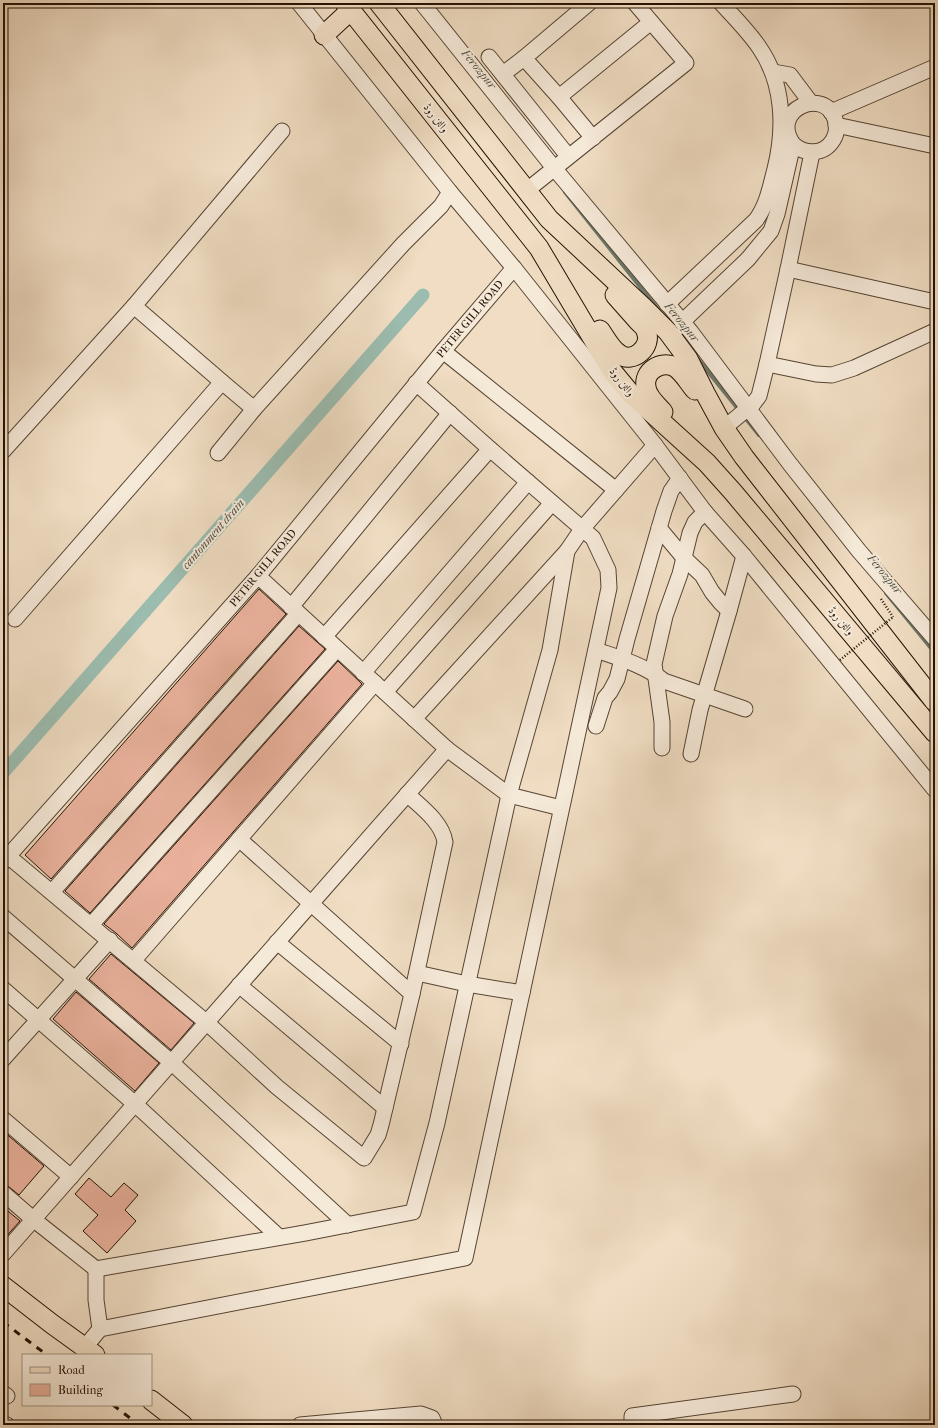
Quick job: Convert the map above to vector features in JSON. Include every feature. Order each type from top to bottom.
[{"type":"main road","points":[[379,3],[548,219],[646,330],[647,339],[642,351],[630,357],[619,354],[542,253]]},
{"type":"main road","points":[[324,35],[348,6]]},
{"type":"main road","name":"والٹن روڈ","points":[[348,6],[542,253],[612,371],[621,383],[643,406],[707,464],[738,498],[935,733]]},
{"type":"main road","points":[[548,219],[668,332],[688,359],[724,428]]},
{"type":"main road","points":[[707,464],[650,397],[646,387],[646,379],[649,373],[655,368],[663,365],[670,365],[676,367],[681,372],[724,428],[744,457],[935,701]]},
{"type":"main road","points":[[3,1286],[90,1351]]},
{"type":"main road","points":[[152,1401],[183,1425]]},
{"type":"street","points":[[299,3],[450,192],[514,268],[656,445],[704,512],[744,556],[935,790]]},
{"type":"street","points":[[422,3],[554,168],[691,332],[790,464],[859,551],[935,639]]},
{"type":"street","points":[[503,74],[589,3]]},
{"type":"street","points":[[526,191],[568,156],[686,64],[635,3]]},
{"type":"street","points":[[667,304],[752,224],[760,214],[766,203],[777,160],[782,111],[773,72],[766,57],[754,40],[721,3]]},
{"type":"street","points":[[559,97],[650,22]]},
{"type":"street","points":[[489,57],[568,156]]},
{"type":"street","points":[[524,58],[593,138]]},
{"type":"street","points":[[834,118],[935,67]]},
{"type":"street","points":[[773,72],[790,75],[811,103]]},
{"type":"street","points":[[834,118],[836,133],[833,141],[828,147],[820,151],[812,153],[802,151],[793,144],[788,134],[788,123],[792,113],[800,106],[811,103],[822,105],[834,118],[935,146]]},
{"type":"street","points":[[3,451],[134,306],[282,130]]},
{"type":"street","points":[[682,322],[748,259],[771,231],[777,214],[793,144]]},
{"type":"street","points":[[724,428],[753,404],[758,396],[767,364],[812,153]]},
{"type":"street","points":[[218,453],[254,409],[403,244],[441,206],[450,192]]},
{"type":"street","name":"PETER GILL ROAD","points":[[6,859],[258,576],[416,383],[514,268]]},
{"type":"street","points":[[788,269],[935,302]]},
{"type":"street","points":[[134,306],[254,409]]},
{"type":"street","points":[[767,364],[816,374],[832,375],[854,368],[935,331]]},
{"type":"street","points":[[443,351],[616,490]]},
{"type":"street","points":[[15,619],[222,382]]},
{"type":"street","points":[[100,1329],[464,1258],[609,588],[608,570],[593,538],[416,383]]},
{"type":"street","points":[[52,892],[295,610],[450,413]]},
{"type":"street","points":[[414,719],[567,550],[582,529],[656,445]]},
{"type":"street","points":[[324,637],[490,449]]},
{"type":"street","points":[[596,726],[605,698],[617,679],[671,491],[680,478]]},
{"type":"street","points":[[134,960],[374,683],[528,482]]},
{"type":"street","points":[[374,683],[552,503]]},
{"type":"street","points":[[662,748],[662,722],[654,664],[663,622],[680,574],[690,533],[695,522],[704,512]]},
{"type":"street","points":[[660,528],[684,558],[702,575],[712,592],[729,611]]},
{"type":"street","points":[[3,1194],[33,1220],[96,1269],[348,1225],[413,1212],[437,1123],[509,795],[550,650],[567,550]]},
{"type":"street","points":[[691,754],[704,695],[744,556]]},
{"type":"street","points":[[258,576],[447,749],[509,795],[561,808]]},
{"type":"street","points":[[91,924],[337,648]]},
{"type":"street","points":[[596,650],[622,659],[655,674],[664,681],[746,709]]},
{"type":"street","points":[[3,1254],[447,749]]},
{"type":"street","points":[[6,859],[52,892],[91,924],[206,1022],[277,1087],[364,1158],[378,1135],[385,1108],[401,1044],[445,842],[436,823],[407,794]]},
{"type":"street","points":[[239,839],[412,994]]},
{"type":"street","points":[[3,918],[171,1062],[348,1225]]},
{"type":"street","points":[[3,1059],[110,940]]},
{"type":"street","points":[[276,942],[401,1044]]},
{"type":"street","points":[[417,973],[467,984],[522,993]]},
{"type":"street","points":[[239,985],[385,1108]]},
{"type":"street","points":[[3,989],[135,1104],[279,1237]]},
{"type":"street","points":[[3,1120],[71,1177]]},
{"type":"street","points":[[90,1351],[100,1329],[96,1300],[96,1269]]},
{"type":"street","points":[[632,1425],[632,1416],[792,1394]]},
{"type":"street","points":[[300,1425],[421,1414],[432,1418],[435,1425]]},
{"type":"street","points":[[3,1424],[7,1425]]},
{"type":"path","points":[[840,660],[893,616]]},
{"type":"building","points":[[259,589],[286,614],[51,879],[25,855]]},
{"type":"building","points":[[299,626],[325,649],[90,913],[65,891]]},
{"type":"building","points":[[338,661],[362,684],[132,948],[104,924]]},
{"type":"building","points":[[111,954],[194,1023],[171,1050],[89,979]]},
{"type":"building","points":[[76,992],[159,1063],[135,1091],[53,1019]]},
{"type":"building","points":[[3,1131],[44,1166],[19,1195],[3,1182]]},
{"type":"building","points":[[89,1178],[111,1197],[124,1183],[138,1195],[125,1210],[136,1221],[107,1253],[83,1231],[98,1215],[75,1194]]},
{"type":"building","points":[[3,1207],[20,1221],[3,1240]]},
{"type":"waterway","name":"Ferozpur","points":[[565,192],[660,312]]},
{"type":"waterway","name":"cantonment drain","points":[[3,773],[423,295]]},
{"type":"waterway","name":"Ferozpur","points":[[697,358],[759,435]]},
{"type":"waterway","name":"Ferozpur","points":[[886,593],[935,653]]},
{"type":"railway","points":[[3,1322],[46,1354]]},
{"type":"railway","points":[[114,1406],[139,1425]]}]
